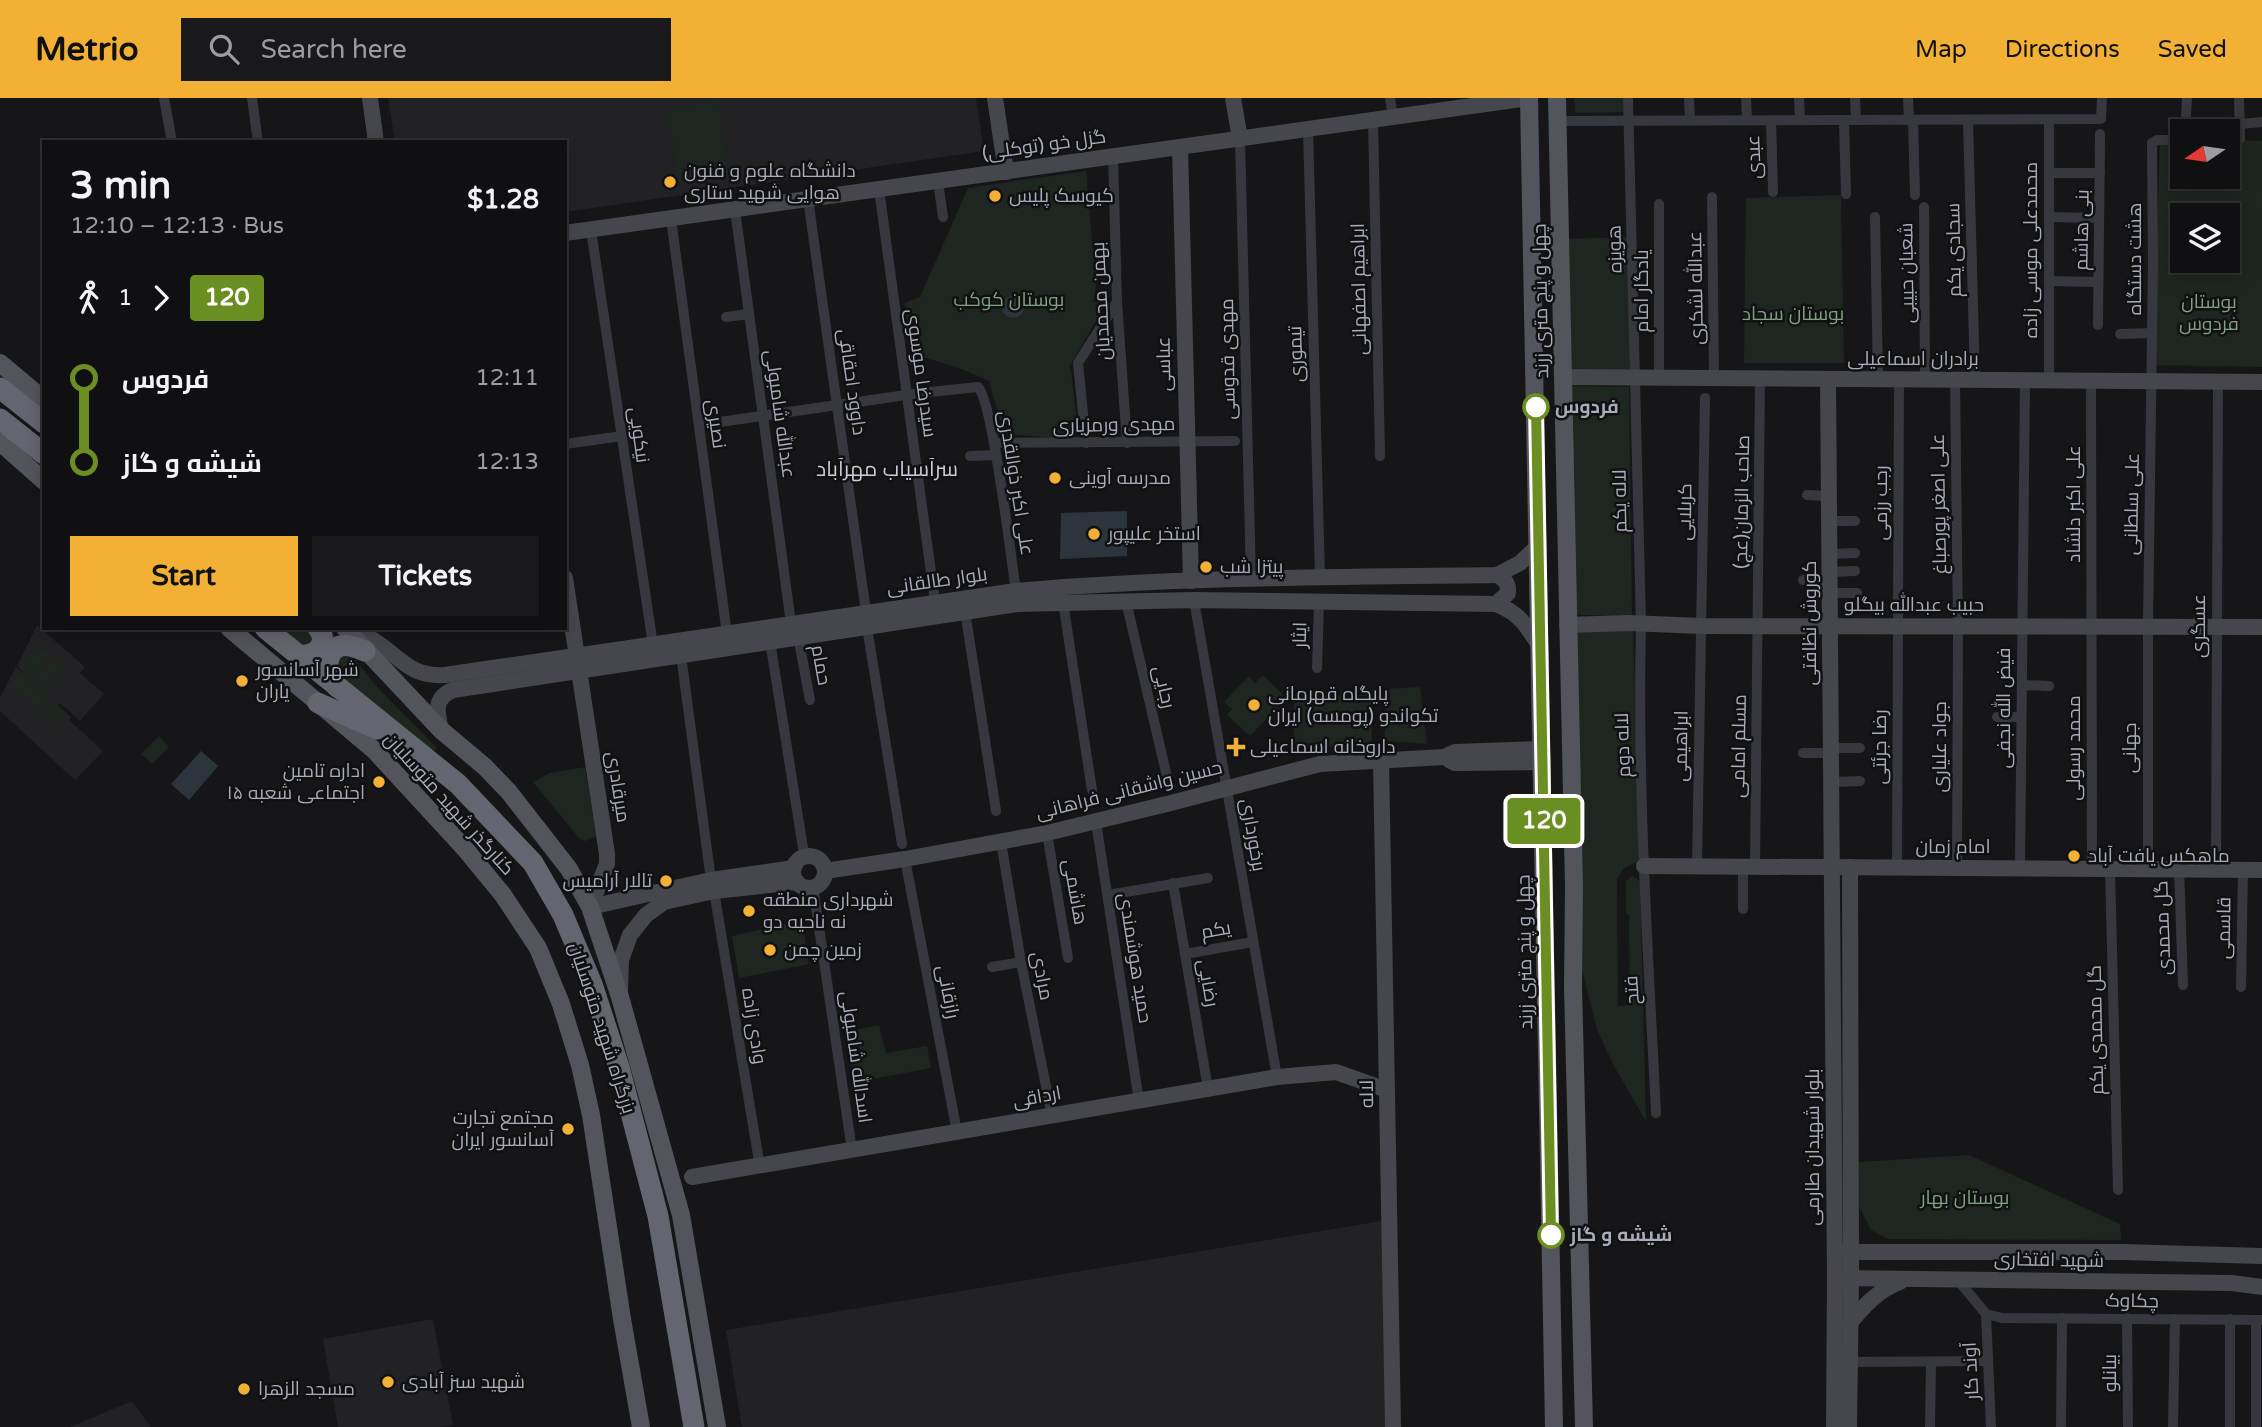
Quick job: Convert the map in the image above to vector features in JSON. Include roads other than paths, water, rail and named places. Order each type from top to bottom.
[{"type":"highway","points":[[0,388],[41,410]]},
{"type":"highway","points":[[0,419],[42,452]]},
{"type":"highway","name":"بزرگراه شهید متوسلیان","points":[[267,630],[458,783],[533,863],[563,915],[592,984],[620,1068],[658,1216],[694,1427]]},
{"type":"highway","points":[[297,654],[313,654],[318,651],[323,639],[319,630]]},
{"type":"highway","points":[[338,688],[328,672],[332,651],[342,645],[351,645],[365,651]]},
{"type":"highway","points":[[318,704],[410,745]]},
{"type":"main road","name":"چهل و پنج متری زرند","points":[[1529,98],[1554,1427]]},
{"type":"main road","name":"چهل و پنج متری زرند","points":[[1558,98],[1573,987],[1584,1427]]},
{"type":"main road","points":[[0,363],[41,410]]},
{"type":"main road","points":[[0,442],[42,479]]},
{"type":"main road","name":"کنارگذر شهید متوسلیان","points":[[231,630],[374,750],[466,850],[503,895],[538,948],[561,1004],[580,1065],[588,1102],[641,1427]]},
{"type":"main road","points":[[349,630],[365,651],[441,730],[485,767],[509,792],[569,869],[590,907],[620,997],[681,1214],[718,1427]]},
{"type":"main road","points":[[1543,755],[1570,755]]},
{"type":"main road","points":[[1544,837],[1548,820],[1560,814],[1567,822],[1572,844]]},
{"type":"street","points":[[164,98],[172,140]]},
{"type":"street","points":[[252,98],[258,140]]},
{"type":"street","points":[[370,98],[376,140]]},
{"type":"street","points":[[995,98],[1006,172]]},
{"type":"street","points":[[1233,98],[1240,139]]},
{"type":"street","points":[[1390,98],[1393,117]]},
{"type":"street","name":"گزل خو (توکلی)","points":[[567,233],[1373,120],[1465,103],[1529,98]]},
{"type":"street","name":"هویزه","points":[[1628,98],[1635,377]]},
{"type":"street","points":[[1689,98],[1690,120]]},
{"type":"street","points":[[1746,98],[1747,120]]},
{"type":"street","points":[[1799,98],[1800,120]]},
{"type":"street","points":[[1846,194],[1850,120],[1855,98]]},
{"type":"street","points":[[1908,98],[1916,195]]},
{"type":"street","points":[[1558,121],[2101,119],[2102,98]]},
{"type":"street","points":[[2186,116],[2187,98]]},
{"type":"street","points":[[2239,98],[2240,119]]},
{"type":"street","name":"ابراهیم اصفهانی","points":[[1373,120],[1380,456]]},
{"type":"street","name":"عبدی","points":[[1771,120],[1773,192]]},
{"type":"street","name":"سجادی یکم","points":[[1968,120],[1975,380]]},
{"type":"street","name":"محمدعلی موسی زاده","points":[[2049,120],[2049,381]]},
{"type":"street","points":[[2240,124],[2262,122]]},
{"type":"street","name":"تیموری","points":[[1308,129],[1320,577]]},
{"type":"street","name":"بنی هاشم","points":[[2098,325],[2100,134]]},
{"type":"street","name":"مهدی قدوسی","points":[[1240,139],[1251,579]]},
{"type":"street","name":"هشت دستگاه","points":[[2151,381],[2151,143],[2170,139]]},
{"type":"street","name":"عباسی","points":[[1180,147],[1191,581]]},
{"type":"street","name":"بهمن محمدیان","points":[[1113,156],[1116,302],[1128,443]]},
{"type":"street","points":[[2049,173],[2100,173]]},
{"type":"street","points":[[937,181],[943,217]]},
{"type":"street","name":"سیدرضا موسوی","points":[[879,189],[935,602]]},
{"type":"street","name":"عبدالله لشکری","points":[[1712,197],[1714,378]]},
{"type":"street","name":"داوود احقاقی","points":[[808,199],[867,619]]},
{"type":"street","name":"یادگار امام","points":[[1659,205],[1659,378]]},
{"type":"street","name":"شعبان حبیبی","points":[[1924,207],[1925,380]]},
{"type":"street","name":"عبدالله شامبولی","points":[[735,210],[795,630]]},
{"type":"street","points":[[1875,217],[1878,379]]},
{"type":"street","points":[[2049,217],[2099,218]]},
{"type":"street","name":"نصیری","points":[[671,219],[727,634]]},
{"type":"street","name":"نیکویی","points":[[591,230],[653,645]]},
{"type":"street","points":[[2049,281],[2098,282]]},
{"type":"street","points":[[1086,443],[1078,363],[1116,302]]},
{"type":"street","points":[[726,317],[749,314]]},
{"type":"street","points":[[2120,334],[2152,333]]},
{"type":"street","name":"برادران اسماعیلی","points":[[1563,377],[2262,382]]},
{"type":"street","name":"لاله یکم","points":[[1635,377],[1641,624]]},
{"type":"street","name":"صاحب الزمان(عج)","points":[[1758,626],[1760,378]]},
{"type":"street","name":"کوروش نظافتی","points":[[1828,379],[1832,867]]},
{"type":"street","name":"رجب رزمی","points":[[1898,626],[1899,379]]},
{"type":"street","name":"علی اصغر پورصباغ","points":[[1955,380],[1958,627]]},
{"type":"street","name":"فیض الله نجفی","points":[[2020,868],[2025,380]]},
{"type":"street","name":"علی اکبر دلشاد","points":[[2091,381],[2091,627]]},
{"type":"street","name":"علی سلطانی","points":[[2148,627],[2151,381]]},
{"type":"street","name":"عسگری","points":[[2216,870],[2218,382]]},
{"type":"street","name":"علی اکبر ذوالقدری","points":[[907,395],[974,387],[984,393],[995,449],[1016,598]]},
{"type":"street","points":[[699,425],[907,395]]},
{"type":"street","name":"کربلایی","points":[[1701,626],[1705,398]]},
{"type":"street","points":[[567,444],[622,436]]},
{"type":"street","name":"مهدی ورمزیاری","points":[[970,456],[995,449],[1086,443],[1235,441]]},
{"type":"street","points":[[1807,495],[1829,496]]},
{"type":"street","points":[[1830,521],[1855,521]]},
{"type":"street","points":[[1497,575],[1520,563],[1538,546]]},
{"type":"street","points":[[1830,554],[1855,553]]},
{"type":"street","points":[[1830,581],[1855,571]]},
{"type":"street","points":[[1496,604],[1508,593],[1505,580],[1497,575]]},
{"type":"street","name":"بلوار طالقانی","points":[[867,619],[935,602],[1016,598],[1191,581],[1497,575]]},
{"type":"street","points":[[1803,580],[1830,581],[1857,593]]},
{"type":"street","name":"میرقادری","points":[[567,592],[607,854],[607,864],[590,907]]},
{"type":"street","name":"بلوار طالقانی","points":[[441,730],[437,706],[449,691],[653,645],[727,634],[795,630],[867,619],[965,611],[1016,598],[1063,602],[1194,600],[1496,604]]},
{"type":"street","name":"برخورداری","points":[[1194,600],[1277,1077]]},
{"type":"street","name":"رجایی","points":[[1126,601],[1168,781]]},
{"type":"street","points":[[1063,602],[1092,790]]},
{"type":"street","name":"ایثار","points":[[1317,668],[1319,603]]},
{"type":"street","points":[[1496,604],[1511,610],[1527,625],[1539,645]]},
{"type":"street","points":[[965,611],[996,811]]},
{"type":"street","name":"رازقانی","points":[[867,619],[904,851],[957,1132]]},
{"type":"street","name":"لاله دوم","points":[[1641,624],[1639,707],[1644,866]]},
{"type":"street","name":"حبیب عبدالله بیگلو","points":[[1567,625],[2262,627]]},
{"type":"street","name":"ابراهیمی","points":[[1697,866],[1701,626]]},
{"type":"street","name":"مسلم امامی","points":[[1743,909],[1749,867],[1758,626]]},
{"type":"street","name":"رضا جرئتی","points":[[1897,867],[1898,626]]},
{"type":"street","name":"جواد علیاری","points":[[1957,868],[1958,627]]},
{"type":"street","name":"محمد رسولی","points":[[2091,627],[2092,869]]},
{"type":"street","name":"جهانی","points":[[2148,627],[2148,869]]},
{"type":"street","name":"بلوار طالقانی","points":[[352,630],[374,640],[411,669],[426,675],[445,675],[681,654],[770,641],[795,630]]},
{"type":"street","name":"حمام","points":[[795,630],[810,699]]},
{"type":"street","points":[[770,641],[806,856]]},
{"type":"street","name":"وادی زاده","points":[[681,654],[713,886],[760,1167]]},
{"type":"street","points":[[2022,685],[2049,687]]},
{"type":"street","points":[[1997,717],[2021,717]]},
{"type":"street","points":[[1803,753],[1860,748]]},
{"type":"street","name":"حسین واشقانی فراهانی","points":[[825,871],[904,851],[1001,842],[1047,833],[1320,764],[1444,757],[1455,752],[1543,755]]},
{"type":"street","name":"لاله","points":[[1381,760],[1393,1427]]},
{"type":"street","points":[[1832,782],[1860,781]]},
{"type":"street","name":"حمید هوشمندی","points":[[1096,822],[1139,1101]]},
{"type":"street","name":"هاشمی","points":[[1047,833],[1068,958]]},
{"type":"street","name":"مرادی","points":[[1001,842],[1021,962],[1052,1115]]},
{"type":"street","points":[[806,856],[819,859],[825,871],[822,881],[813,887],[804,887],[795,875],[798,860],[806,856]]},
{"type":"street","name":"امام زمان","points":[[1644,866],[2262,870]]},
{"type":"street","name":"فتح","points":[[1644,866],[1656,1113]]},
{"type":"street","name":"بلوار شهیدان طارمی","points":[[1832,867],[1843,1252]]},
{"type":"street","name":"بلوار شهیدان طارمی","points":[[1834,1427],[1843,1278],[1850,867]]},
{"type":"street","name":"گل محمدی یکم","points":[[2110,869],[2118,1190]]},
{"type":"street","name":"گل محمدی","points":[[2179,869],[2183,985]]},
{"type":"street","name":"قاسمی","points":[[2241,987],[2243,870]]},
{"type":"street","points":[[590,907],[795,875]]},
{"type":"street","points":[[1108,895],[1208,878]]},
{"type":"street","name":"رضایی","points":[[1173,883],[1208,1089]]},
{"type":"street","points":[[620,997],[621,960],[625,946],[637,926],[664,902],[713,886]]},
{"type":"street","name":"اسدالله شامبولی","points":[[813,887],[852,1150]]},
{"type":"street","name":"یکم","points":[[1185,954],[1253,942]]},
{"type":"street","points":[[992,967],[1021,962]]},
{"type":"street","name":"ارداقی","points":[[692,1177],[1277,1077],[1336,1072],[1387,1090]]},
{"type":"street","name":"شهید افتخاری","points":[[1843,1252],[2123,1252],[2262,1256]]},
{"type":"street","name":"بلوار شهیدان طارمی","points":[[1843,1278],[1849,1324],[1849,1427]]},
{"type":"street","name":"شهید افتخاری","points":[[1843,1278],[2232,1283],[2262,1287]]},
{"type":"street","points":[[1849,1324],[1878,1294],[1905,1280]]},
{"type":"street","points":[[1958,1280],[1986,1314]]},
{"type":"street","name":"چکاوک","points":[[1986,1314],[2002,1318],[2259,1320]]},
{"type":"street","name":"آوند کار","points":[[1986,1314],[1991,1427]]},
{"type":"street","points":[[2061,1427],[2062,1318]]},
{"type":"street","name":"بیانلو","points":[[2127,1318],[2128,1427]]},
{"type":"street","points":[[2173,1427],[2175,1319]]},
{"type":"street","points":[[2230,1319],[2230,1427]]},
{"type":"street","points":[[2256,1427],[2259,1320]]},
{"type":"street","points":[[1850,1362],[1988,1361]]},
{"type":"street","points":[[1930,1427],[1931,1363]]},
{"type":"place","name":"دانشگاه علوم و فنون هوایی شهید ستاری","points":[[670,182]]},
{"type":"place","name":"کیوسک پلیس","points":[[995,196]]},
{"type":"place","name":"فردوس","points":[[1536,407]]},
{"type":"place","name":"مدرسه آوینی","points":[[1055,478]]},
{"type":"place","name":"استخر علیپور","points":[[1094,534]]},
{"type":"place","name":"پیتزا شب","points":[[1206,567]]},
{"type":"place","name":"شهر آسانسور یاران","points":[[242,681]]},
{"type":"place","name":"پایگاه قهرمانی تکواندو (پومسه) ایران","points":[[1254,705]]},
{"type":"place","name":"داروخانه اسماعیلی","points":[[1236,747]]},
{"type":"place","name":"اداره تامین اجتماعی شعبه ۱۵","points":[[379,782]]},
{"type":"place","name":"ماهکس یافت آباد","points":[[2074,856]]},
{"type":"place","name":"تالار آرامیس","points":[[666,881]]},
{"type":"place","name":"شهرداری منطقه نه ناحیه دو","points":[[749,911]]},
{"type":"place","name":"زمین چمن","points":[[770,950]]},
{"type":"place","name":"مجتمع تجارت آسانسور ایران","points":[[568,1129]]},
{"type":"place","name":"شیشه و گاز","points":[[1551,1235]]},
{"type":"place","name":"شهید سبز آبادی","points":[[388,1382]]},
{"type":"place","name":"مسجد الزهرا","points":[[244,1389]]},
{"type":"district","name":"سرآسیاب مهرآباد","points":[[887,469]]},
{"type":"park label","name":"بوستان کوکب","points":[[1009,300]]},
{"type":"park label","name":"بوستان فردوس","points":[[2209,313]]},
{"type":"park label","name":"بوستان سجاد","points":[[1793,314]]},
{"type":"park label","name":"بوستان بهار","points":[[1965,1198]]}]
